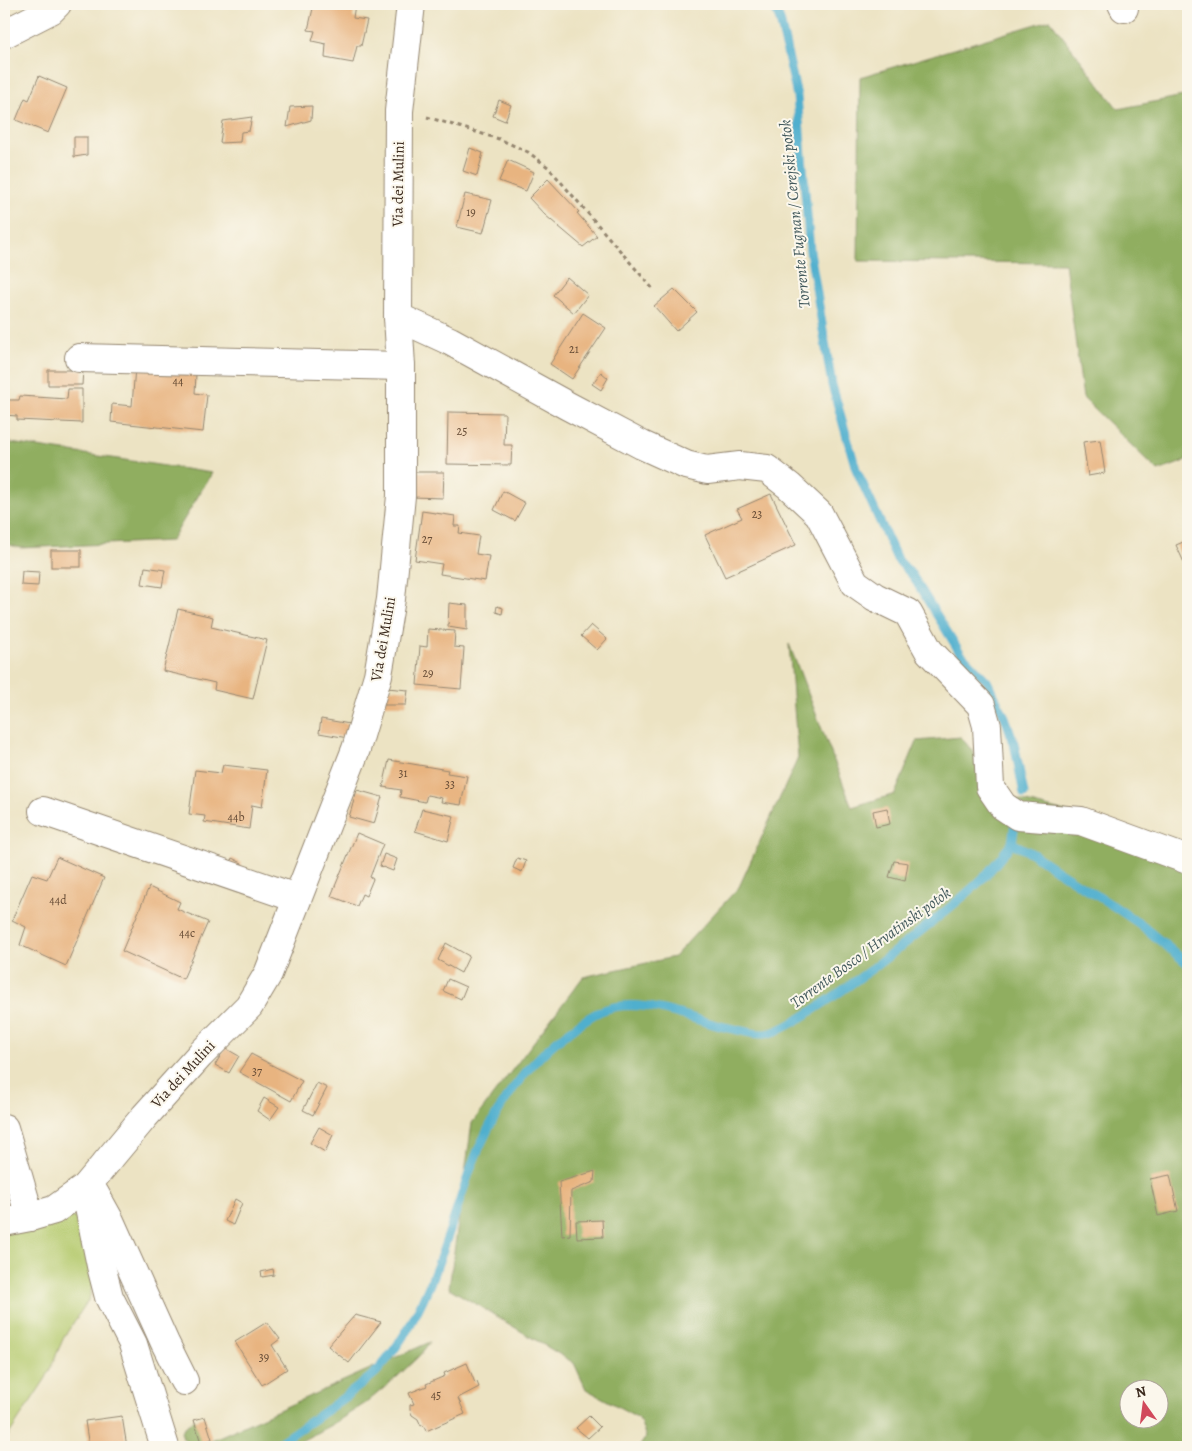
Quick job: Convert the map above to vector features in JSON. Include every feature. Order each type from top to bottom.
[{"type":"street","points":[[4,34],[51,10],[57,4]]},
{"type":"street","name":"Via dei Mulini","points":[[4,1222],[30,1218],[54,1210],[85,1188],[151,1109],[200,1055],[249,1006],[268,974],[296,898],[356,749],[378,675],[391,599],[401,496],[401,366],[398,316],[400,111],[410,4]]},
{"type":"street","points":[[398,316],[450,341],[576,410],[686,466],[707,470],[740,466],[767,469],[789,486],[819,514],[855,582],[875,598],[908,613],[929,651],[981,705],[987,726],[990,786],[1003,806],[1018,816],[1080,821],[1188,860]]},
{"type":"street","points":[[79,358],[401,366]]},
{"type":"street","points":[[42,810],[296,898]]},
{"type":"street","points":[[4,1128],[30,1218]]},
{"type":"street","points":[[85,1188],[109,1297],[133,1344],[165,1447]]},
{"type":"street","points":[[85,1188],[96,1195],[110,1221],[184,1381]]},
{"type":"path","points":[[400,111],[472,129],[528,152],[548,167],[653,289]]},
{"type":"green space","points":[[1050,20],[1118,109],[1188,95],[1188,460],[1158,471],[1083,398],[1065,263],[858,261],[860,77]]},
{"type":"green space","points":[[4,442],[212,473],[171,541],[20,548],[4,543]]},
{"type":"green space","points":[[789,644],[852,807],[895,794],[917,741],[961,737],[1010,798],[1188,843],[1188,1447],[639,1447],[646,1437],[639,1418],[586,1389],[574,1363],[449,1288],[472,1123],[583,977],[674,957],[739,887],[798,758]]},
{"type":"green space","points":[[58,1214],[81,1219],[94,1279],[89,1299],[64,1337],[46,1378],[4,1442],[4,1221]]},
{"type":"green space","points":[[430,1342],[419,1356],[397,1377],[366,1403],[331,1425],[290,1447],[194,1447],[183,1438],[181,1431],[194,1419],[203,1444]]},
{"type":"building","points":[[314,4],[355,4],[353,18],[367,20],[361,46],[357,46],[353,63],[325,58],[326,44],[312,41],[315,31],[308,30]]},
{"type":"building","points":[[39,76],[67,88],[48,133],[16,120],[25,98],[29,100]]},
{"type":"building","points":[[499,100],[511,105],[505,121],[493,116]]},
{"type":"building","points":[[312,106],[311,120],[287,127],[290,107]]},
{"type":"building","points":[[252,117],[249,131],[241,132],[240,142],[220,143],[223,121]]},
{"type":"building","points":[[74,137],[87,137],[87,155],[74,157]]},
{"type":"building","points":[[470,148],[483,153],[477,176],[463,171]]},
{"type":"building","points":[[508,160],[534,172],[526,191],[499,181]]},
{"type":"building","points":[[548,179],[579,212],[577,213],[597,236],[583,247],[545,215],[529,198]]},
{"type":"building","points":[[465,194],[492,200],[483,233],[457,227]]},
{"type":"building","points":[[567,277],[588,295],[574,313],[553,295]]},
{"type":"building","points":[[674,289],[697,312],[676,331],[654,306]]},
{"type":"building","points":[[583,313],[606,328],[572,379],[550,364]]},
{"type":"building","points":[[135,367],[196,374],[195,393],[207,395],[203,432],[111,422],[112,404],[132,406]]},
{"type":"building","points":[[48,370],[83,370],[82,385],[48,385]]},
{"type":"building","points":[[601,372],[608,378],[601,390],[592,384]]},
{"type":"building","points":[[68,389],[82,389],[82,423],[17,420],[17,416],[4,415],[4,400],[19,400],[20,396],[67,399]]},
{"type":"building","points":[[448,412],[505,413],[504,445],[512,445],[511,465],[447,464]]},
{"type":"building","points":[[1100,440],[1105,473],[1088,476],[1083,442]]},
{"type":"building","points":[[413,472],[444,472],[443,498],[412,497]]},
{"type":"building","points":[[503,491],[525,503],[515,521],[494,510]]},
{"type":"building","points":[[771,494],[796,545],[725,577],[705,535],[742,518],[737,509]]},
{"type":"building","points":[[422,511],[455,516],[454,526],[460,526],[459,533],[479,536],[476,554],[489,556],[485,581],[440,574],[442,564],[415,560]]},
{"type":"building","points":[[1188,540],[1188,571],[1176,545]]},
{"type":"building","points":[[51,550],[81,550],[81,567],[51,567]]},
{"type":"building","points":[[145,567],[165,570],[162,587],[142,584]]},
{"type":"building","points":[[22,571],[39,572],[38,586],[21,585]]},
{"type":"building","points":[[449,603],[467,605],[467,630],[448,627]]},
{"type":"building","points":[[497,606],[503,608],[502,614],[496,612]]},
{"type":"building","points":[[178,609],[213,617],[211,627],[267,640],[253,699],[214,690],[215,683],[163,671]]},
{"type":"building","points":[[591,625],[607,639],[597,650],[581,636]]},
{"type":"building","points":[[428,629],[455,631],[454,647],[464,648],[461,689],[417,685],[420,646],[427,647]]},
{"type":"building","points":[[387,688],[408,690],[406,705],[383,705]]},
{"type":"building","points":[[321,719],[350,724],[348,738],[319,733]]},
{"type":"building","points":[[389,760],[448,770],[447,773],[467,776],[461,805],[441,802],[442,798],[427,795],[425,802],[400,797],[401,790],[383,787]]},
{"type":"building","points":[[223,765],[267,770],[262,807],[252,805],[249,829],[204,822],[205,816],[189,814],[195,770],[221,773]]},
{"type":"building","points":[[357,790],[382,797],[374,824],[349,817]]},
{"type":"building","points":[[887,808],[890,824],[876,827],[873,811]]},
{"type":"building","points":[[422,809],[454,816],[448,841],[415,831]]},
{"type":"building","points":[[357,833],[383,844],[370,877],[373,879],[366,896],[362,894],[357,906],[331,896]]},
{"type":"building","points":[[384,854],[397,859],[393,871],[380,866]]},
{"type":"building","points":[[57,857],[104,878],[66,966],[20,945],[26,927],[12,920],[32,874],[47,879]]},
{"type":"building","points":[[232,858],[242,863],[239,872],[228,868]]},
{"type":"building","points":[[517,858],[526,861],[522,872],[513,868]]},
{"type":"building","points":[[894,861],[908,863],[905,881],[889,877]]},
{"type":"building","points":[[149,887],[180,902],[177,909],[208,922],[183,979],[122,951]]},
{"type":"building","points":[[446,943],[469,956],[461,973],[438,960]]},
{"type":"building","points":[[448,979],[466,987],[461,999],[443,991]]},
{"type":"building","points":[[225,1048],[239,1056],[229,1073],[215,1065]]},
{"type":"building","points":[[251,1054],[302,1081],[291,1101],[239,1072]]},
{"type":"building","points":[[317,1083],[327,1088],[313,1115],[303,1110]]},
{"type":"building","points":[[264,1098],[279,1107],[270,1120],[257,1111]]},
{"type":"building","points":[[319,1127],[333,1135],[325,1152],[310,1143]]},
{"type":"building","points":[[595,1171],[594,1182],[571,1191],[570,1235],[562,1236],[559,1182]]},
{"type":"building","points":[[1170,1175],[1178,1211],[1158,1216],[1150,1179]]},
{"type":"building","points":[[235,1199],[242,1203],[233,1225],[225,1221]]},
{"type":"building","points":[[602,1220],[603,1237],[577,1238],[576,1221]]},
{"type":"building","points":[[273,1269],[274,1275],[262,1277],[261,1272]]},
{"type":"building","points":[[355,1315],[381,1322],[349,1363],[328,1346]]},
{"type":"building","points":[[267,1322],[280,1339],[272,1345],[287,1369],[262,1385],[235,1342]]},
{"type":"building","points":[[467,1363],[475,1383],[477,1382],[479,1387],[458,1398],[465,1414],[426,1431],[418,1419],[412,1415],[410,1405],[414,1404],[409,1393],[427,1386],[426,1384],[445,1376],[444,1373]]},
{"type":"building","points":[[122,1416],[127,1447],[89,1447],[85,1421]]},
{"type":"building","points":[[589,1416],[600,1427],[588,1438],[576,1428]]},
{"type":"building","points":[[205,1417],[212,1439],[201,1443],[194,1420]]},
{"type":"waterway","name":"Torrente Fugnan / Cerejski potok","points":[[773,4],[780,20],[797,96],[810,251],[832,385],[856,469],[897,559],[912,575],[961,654],[987,681],[1005,717],[1014,743],[1024,794]]},
{"type":"waterway","name":"Torrente Fugnan / Cerejski potok","points":[[1015,823],[1012,843],[1033,854],[1140,924],[1188,964]]},
{"type":"waterway","name":"Torrente Bosco / Hrvatinski potok","points":[[273,1447],[363,1383],[379,1369],[398,1344],[409,1327],[428,1288],[480,1145],[513,1089],[526,1072],[557,1041],[594,1014],[616,1007],[632,1005],[665,1010],[751,1033],[765,1034],[782,1028],[839,993],[937,918],[983,878],[1012,843]]}]
